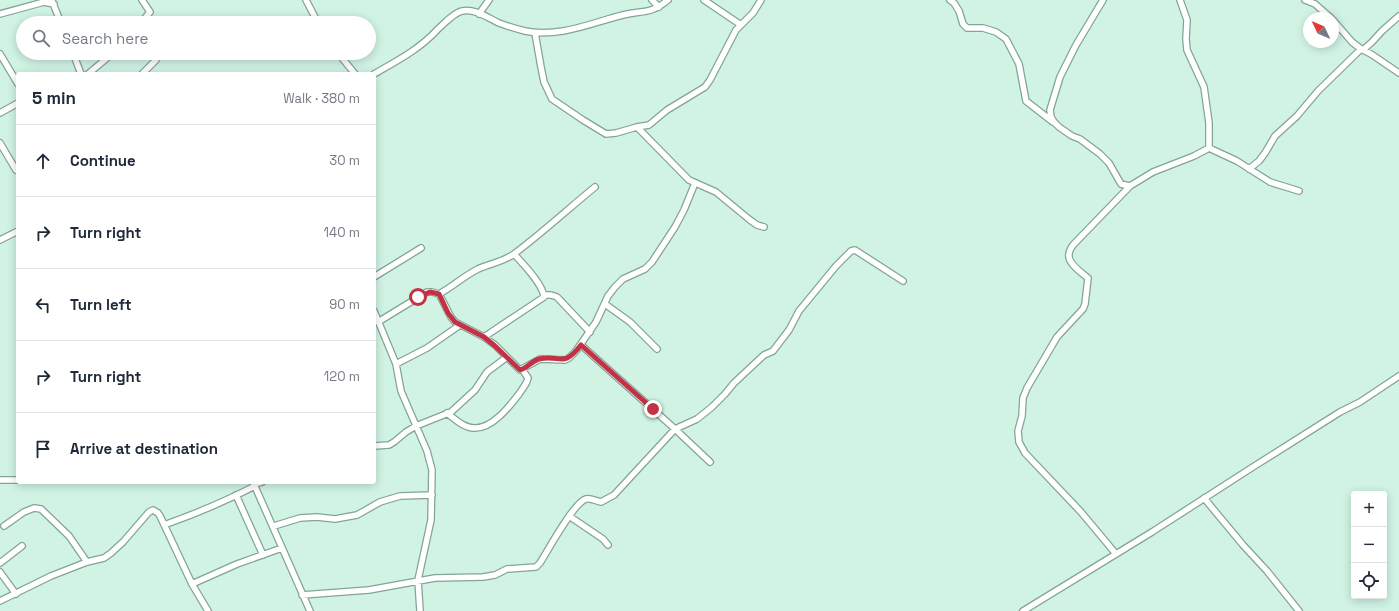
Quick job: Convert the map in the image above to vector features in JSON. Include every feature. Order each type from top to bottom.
[{"type":"street","points":[[142,0],[150,12],[148,16]]},
{"type":"street","points":[[306,0],[314,16]]},
{"type":"street","points":[[479,14],[489,0]]},
{"type":"street","points":[[652,0],[659,7]]},
{"type":"street","points":[[376,73],[428,40],[454,15],[462,11],[479,14],[499,23],[524,31],[535,33],[563,32],[625,15],[649,12],[668,0]]},
{"type":"street","points":[[704,0],[741,25]]},
{"type":"street","points":[[535,33],[544,82],[549,94],[555,102],[606,134],[616,133],[649,125],[667,110],[705,87],[736,30],[753,13],[761,0]]},
{"type":"street","points":[[950,0],[959,11],[963,24],[967,28],[983,28],[996,32],[1006,39],[1020,64],[1026,101],[1059,127],[1072,136],[1080,139],[1100,154],[1109,163],[1121,184],[1130,186]]},
{"type":"street","points":[[1054,122],[1051,117],[1050,110],[1060,78],[1076,45],[1103,0]]},
{"type":"street","points":[[1180,0],[1187,20],[1187,50],[1204,87],[1209,123],[1209,148]]},
{"type":"street","points":[[1305,0],[1315,4],[1324,12]]},
{"type":"street","points":[[0,14],[44,2],[53,2],[58,16]]},
{"type":"street","points":[[1249,169],[1265,153],[1275,136],[1297,116],[1318,91],[1399,16]]},
{"type":"street","points":[[1339,27],[1352,42],[1362,50],[1399,73]]},
{"type":"street","points":[[0,54],[16,81]]},
{"type":"street","points":[[75,60],[80,72]]},
{"type":"street","points":[[90,72],[105,60]]},
{"type":"street","points":[[144,72],[156,60]]},
{"type":"street","points":[[344,60],[353,72]]},
{"type":"street","points":[[0,113],[16,104]]},
{"type":"street","points":[[637,127],[685,177],[694,183],[716,192],[750,220],[757,225],[764,227]]},
{"type":"street","points":[[0,143],[16,170]]},
{"type":"street","points":[[1209,148],[1237,161],[1270,182],[1299,191]]},
{"type":"street","points":[[1116,554],[1071,500],[1025,453],[1019,442],[1018,431],[1022,416],[1023,398],[1027,388],[1057,336],[1083,309],[1085,304],[1088,278],[1074,264],[1069,256],[1069,252],[1073,245],[1130,186],[1153,172],[1194,156],[1209,148]]},
{"type":"street","points":[[522,369],[540,359],[560,360],[569,358],[590,332],[608,296],[615,287],[623,279],[645,269],[652,262],[684,210],[694,183]]},
{"type":"street","points":[[439,294],[472,272],[502,262],[514,254],[594,187]]},
{"type":"street","points":[[0,240],[16,232]]},
{"type":"street","points":[[376,276],[421,248]]},
{"type":"street","points":[[302,595],[363,591],[436,578],[483,577],[495,575],[507,569],[536,567],[540,564],[569,516],[581,501],[590,499],[601,502],[606,501],[614,495],[676,429],[697,419],[707,411],[725,394],[734,382],[764,354],[773,350],[789,330],[799,311],[836,266],[851,251],[855,250],[903,281]]},
{"type":"street","points":[[514,254],[536,281],[544,295]]},
{"type":"street","points":[[378,322],[427,292],[439,294],[451,317],[460,325],[484,337],[517,368],[522,369],[528,378],[506,410],[499,417],[484,426],[479,428],[468,427],[447,413]]},
{"type":"street","points":[[544,295],[557,296],[590,332]]},
{"type":"street","points":[[484,337],[543,299],[544,295]]},
{"type":"street","points":[[605,304],[630,322],[656,349]]},
{"type":"street","points":[[376,317],[396,364],[401,391],[427,450],[432,470],[431,520],[418,580],[420,611]]},
{"type":"street","points":[[396,364],[427,348],[460,325]]},
{"type":"street","points":[[581,345],[676,429],[710,462]]},
{"type":"street","points":[[376,446],[390,445],[416,426],[456,408],[475,390],[487,372],[507,358]]},
{"type":"street","points":[[1027,610],[1340,412],[1360,402],[1399,376]]},
{"type":"street","points":[[0,480],[16,480]]},
{"type":"street","points":[[164,525],[236,496],[254,484],[274,526],[282,548],[310,611]]},
{"type":"street","points":[[274,526],[300,518],[317,517],[335,520],[357,515],[380,502],[400,496],[432,495]]},
{"type":"street","points":[[236,496],[262,555]]},
{"type":"street","points":[[1204,498],[1267,571],[1299,611]]},
{"type":"street","points":[[4,526],[24,512],[34,508],[41,509],[69,536],[87,562]]},
{"type":"street","points":[[0,602],[51,576],[87,562],[104,558],[111,553],[151,510],[158,513],[192,584],[208,611]]},
{"type":"street","points":[[569,516],[603,539],[608,545]]},
{"type":"street","points":[[0,563],[22,546]]},
{"type":"street","points":[[192,584],[282,548]]},
{"type":"street","points":[[0,572],[16,594]]},
{"type":"route","points":[[418,297],[427,292],[439,294],[448,313],[455,322],[484,337],[520,370],[540,359],[548,358],[565,360],[576,352],[581,345],[653,409]]}]
